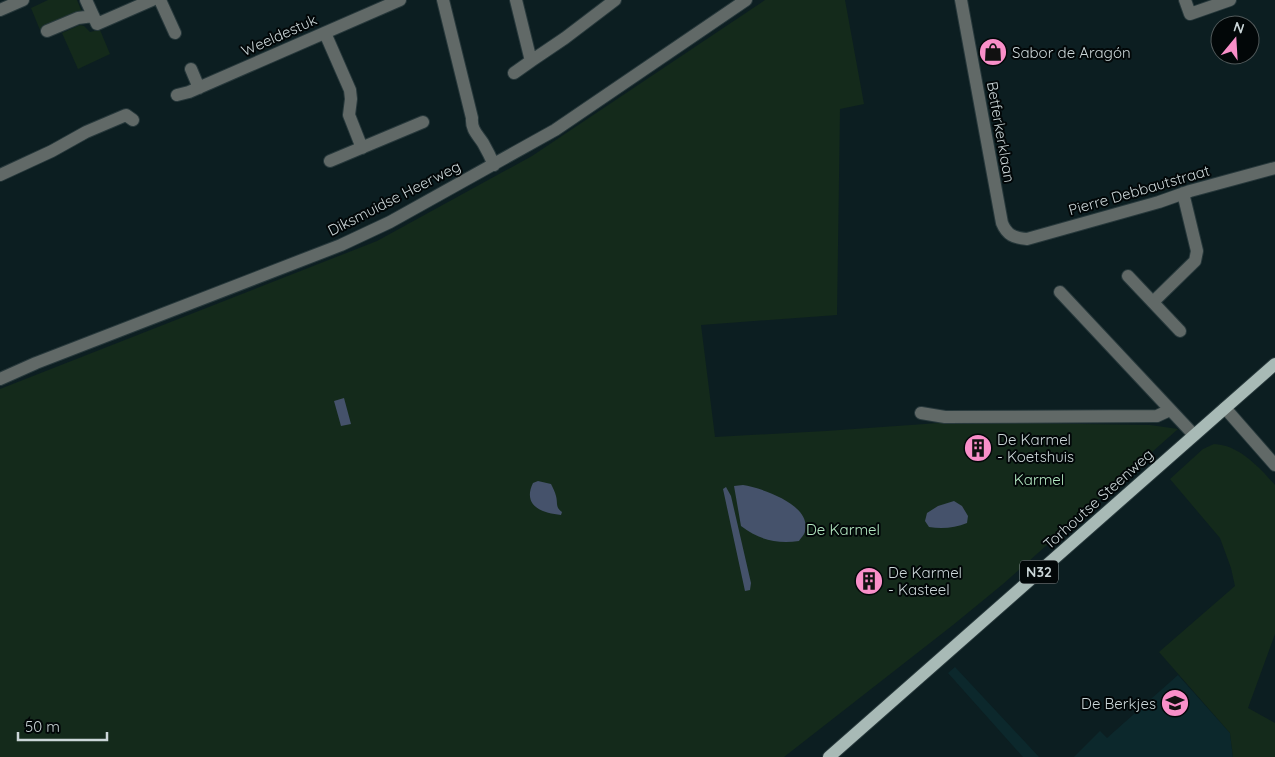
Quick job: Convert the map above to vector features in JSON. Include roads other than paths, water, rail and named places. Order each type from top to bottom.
[{"type":"main road","name":"Torhoutse Steenweg","points":[[830,757],[1275,364]]},
{"type":"street","points":[[0,10],[23,0]]},
{"type":"street","points":[[86,0],[97,24],[152,0]]},
{"type":"street","points":[[160,0],[175,33]]},
{"type":"street","name":"Weeldestuk","points":[[177,95],[199,88],[400,0]]},
{"type":"street","points":[[442,0],[472,124],[476,136],[482,142],[494,165]]},
{"type":"street","points":[[516,0],[531,61]]},
{"type":"street","points":[[514,73],[565,38],[615,0]]},
{"type":"street","name":"Diksmuidse Heerweg","points":[[1,376],[341,245],[390,222],[555,130],[746,0]]},
{"type":"street","name":"Betferkerklaan","points":[[961,0],[1002,222],[1004,228],[1012,237]]},
{"type":"street","points":[[1185,0],[1190,14],[1230,0]]},
{"type":"street","points":[[47,32],[78,18],[93,16]]},
{"type":"street","points":[[325,33],[350,90],[349,114],[362,148]]},
{"type":"street","points":[[191,69],[199,88]]},
{"type":"street","points":[[0,175],[44,155],[86,132],[126,115],[132,120]]},
{"type":"street","points":[[330,161],[423,122]]},
{"type":"street","name":"Pierre Debbautstraat","points":[[1012,237],[1027,239],[1275,168]]},
{"type":"street","points":[[1154,301],[1196,261],[1197,251],[1183,193]]},
{"type":"street","points":[[1128,276],[1154,301],[1180,331]]},
{"type":"street","points":[[1060,292],[1194,435]]},
{"type":"street","points":[[1225,408],[1275,465]]},
{"type":"street","points":[[921,413],[945,418],[1157,416],[1170,410]]},
{"type":"place","name":"Sabor de Aragón","points":[[993,52]]},
{"type":"place","name":"De Karmel - Koetshuis","points":[[978,448]]},
{"type":"place","name":"De Karmel - Kasteel","points":[[869,581]]},
{"type":"place","name":"De Berkjes","points":[[1175,703]]},
{"type":"park label","name":"Karmel","points":[[1039,479]]},
{"type":"park label","name":"De Karmel","points":[[843,529]]}]
